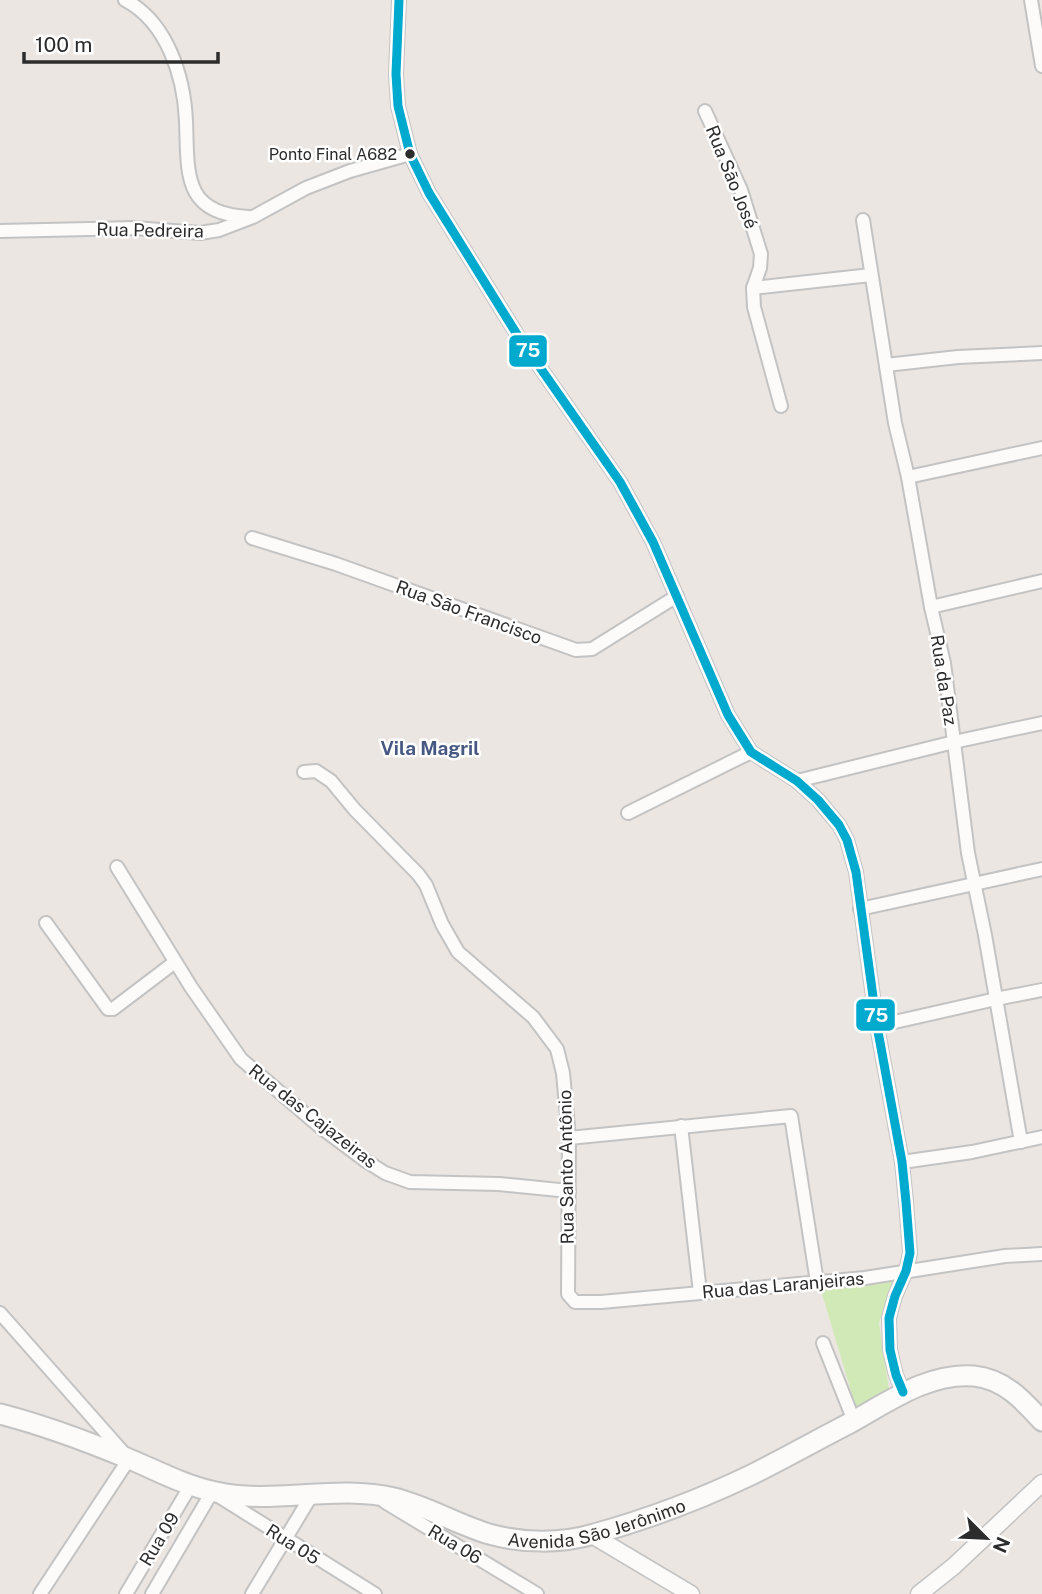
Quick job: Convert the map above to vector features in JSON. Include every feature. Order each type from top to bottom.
[{"type":"main road","name":"Avenida São Jerônimo","points":[[0,1414],[54,1430],[212,1492],[240,1495],[352,1492],[373,1494],[417,1505],[487,1533],[511,1539],[563,1540],[592,1535],[664,1512],[709,1494],[854,1421],[903,1392],[955,1376],[974,1376],[1002,1384],[1020,1396],[1040,1419]]},
{"type":"street","points":[[125,0],[149,17],[168,46],[175,65],[184,102],[186,158],[191,186],[210,208],[234,216],[253,217]]},
{"type":"street","points":[[399,0],[396,74],[398,106],[410,154],[429,193],[518,336],[620,482],[653,542],[728,715],[751,752],[797,781],[831,814],[853,856],[877,1026],[902,1161],[910,1253],[889,1318],[890,1350],[903,1392]]},
{"type":"street","points":[[1035,2],[1042,66]]},
{"type":"street","name":"Rua São José","points":[[705,111],[728,158],[751,217],[761,254],[760,268],[753,288],[754,307],[781,406]]},
{"type":"street","name":"Rua Pedreira","points":[[0,231],[134,228],[200,233],[219,230],[253,217],[306,188],[350,171],[410,154]]},
{"type":"street","name":"Rua da Paz","points":[[863,220],[895,423],[944,663],[975,885],[1021,1142]]},
{"type":"street","points":[[753,288],[871,275]]},
{"type":"street","points":[[886,365],[958,357],[1042,353]]},
{"type":"street","points":[[908,477],[1042,448]]},
{"type":"street","name":"Rua São Francisco","points":[[251,538],[336,564],[576,650],[592,649],[677,596]]},
{"type":"street","points":[[931,607],[1042,581]]},
{"type":"street","points":[[797,781],[1042,723]]},
{"type":"street","points":[[628,813],[751,752]]},
{"type":"street","name":"Rua Santo Antônio","points":[[304,772],[316,771],[331,781],[355,810],[411,866],[426,885],[442,924],[458,952],[533,1017],[557,1049],[564,1073],[569,1138],[568,1294]]},
{"type":"street","name":"Rua das Cajazeiras","points":[[117,867],[175,961],[241,1059],[319,1126],[385,1173],[410,1182],[499,1184],[569,1191]]},
{"type":"street","points":[[860,909],[1042,869]]},
{"type":"street","points":[[46,923],[108,1009],[113,1009],[175,961]]},
{"type":"street","points":[[877,1026],[1042,990]]},
{"type":"street","points":[[569,1138],[791,1116],[817,1282]]},
{"type":"street","points":[[681,1126],[700,1292]]},
{"type":"street","points":[[902,1161],[1042,1137]]},
{"type":"street","name":"Rua das Laranjeiras","points":[[568,1294],[575,1302],[601,1303],[865,1278],[1004,1256],[1042,1254]]},
{"type":"street","points":[[0,1313],[129,1459],[40,1594]]},
{"type":"street","points":[[823,1343],[854,1421]]},
{"type":"street","points":[[919,1594],[954,1566],[1041,1483]]},
{"type":"street","name":"Rua 09","points":[[126,1594],[191,1485]]},
{"type":"street","name":"Rua 09","points":[[152,1594],[212,1492]]},
{"type":"street","name":"Rua 05","points":[[212,1492],[375,1594]]},
{"type":"street","points":[[252,1594],[313,1493]]},
{"type":"street","name":"Rua 06","points":[[373,1494],[537,1594]]},
{"type":"street","points":[[592,1535],[691,1594]]},
{"type":"green space","points":[[893,1280],[879,1323],[889,1390],[856,1408],[820,1287]]},
{"type":"transit line","name":"75","points":[[399,0],[396,74],[398,106],[410,154],[429,193],[518,336],[620,482],[653,542],[728,715],[751,752],[797,781],[818,800],[839,825],[847,840],[856,872],[877,1026],[902,1162],[910,1253],[889,1318],[890,1350],[903,1392]]},
{"type":"place","name":"Ponto Final A682","points":[[410,154]]},
{"type":"district","name":"Vila Magril","points":[[430,748]]}]
